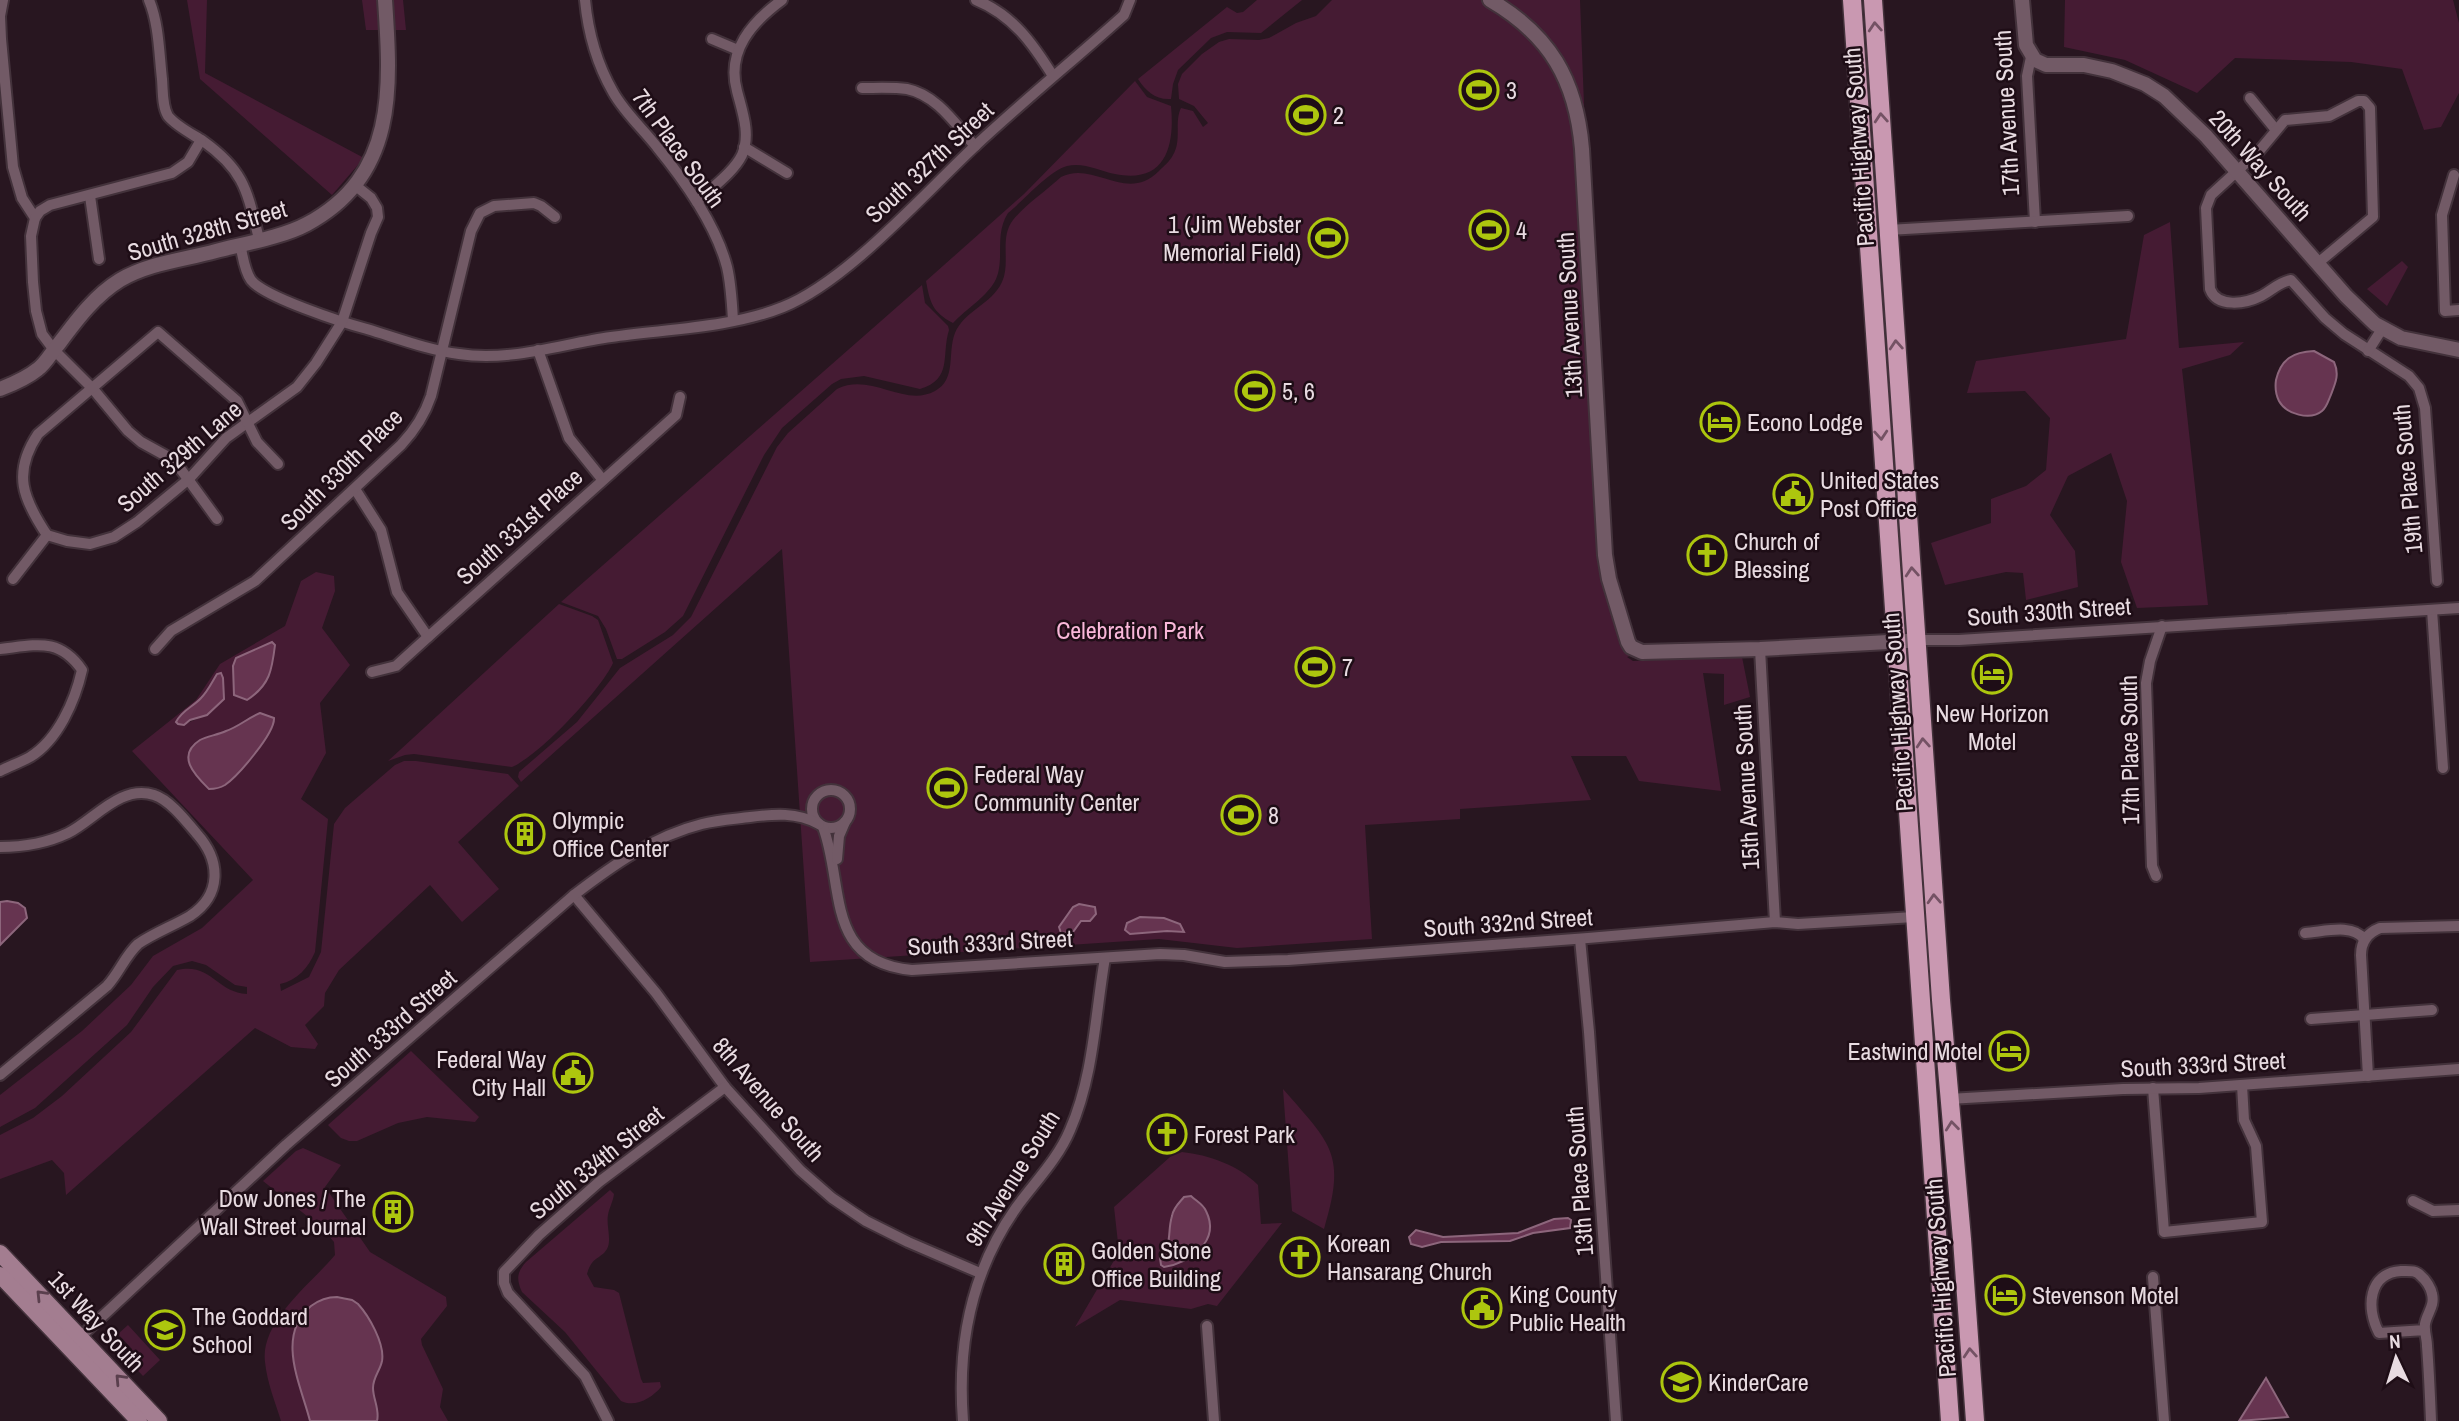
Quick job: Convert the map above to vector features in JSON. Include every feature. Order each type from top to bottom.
[{"type":"main road","name":"Pacific Highway South","points":[[1852,0],[1950,1421]]},
{"type":"main road","name":"Pacific Highway South","points":[[1873,0],[1942,1017],[1975,1421]]},
{"type":"main road","points":[[1914,917],[1921,918],[1925,923],[1930,974],[1942,1017]]},
{"type":"main road","points":[[1918,984],[1931,1033],[1937,1089],[1941,1096],[1949,1099]]},
{"type":"main road","name":"1st Way South","points":[[0,1254],[139,1421]]},
{"type":"main road","name":"1st Way South","points":[[0,1275],[159,1421]]},
{"type":"street","points":[[3,0],[1,39],[13,167],[22,198],[35,218]]},
{"type":"street","points":[[149,0],[158,35],[166,111],[170,118],[224,157],[239,174],[259,239]]},
{"type":"street","name":"South 328th Street","points":[[0,389],[32,373],[43,364],[97,297],[121,280],[155,265],[192,258],[305,225],[356,186],[366,171],[381,134],[388,90],[385,0]]},
{"type":"street","name":"7th Place South","points":[[585,0],[598,60],[614,95],[657,147],[697,202],[721,249],[727,267],[733,320]]},
{"type":"street","points":[[697,202],[736,164],[744,147],[744,117],[734,75],[738,50],[751,28],[782,0]]},
{"type":"street","points":[[976,0],[1002,13],[1020,29],[1053,76]]},
{"type":"street","name":"South 327th Street","points":[[733,320],[782,307],[818,287],[848,265],[975,146],[1124,15],[1130,0]]},
{"type":"street","name":"13th Avenue South","points":[[1490,0],[1514,15],[1547,46],[1565,75],[1577,109],[1583,149],[1605,555],[1609,579],[1628,642],[1631,647],[1642,652]]},
{"type":"street","name":"17th Avenue South","points":[[2022,0],[2025,41],[2031,57],[2027,76],[2035,222]]},
{"type":"street","points":[[712,39],[738,50]]},
{"type":"street","name":"20th Way South","points":[[2031,57],[2046,65],[2102,68],[2153,89],[2187,117],[2353,303],[2382,329],[2401,338],[2459,350]]},
{"type":"street","points":[[862,88],[914,91],[939,107],[975,146]]},
{"type":"street","points":[[2250,98],[2276,130]]},
{"type":"street","points":[[2236,171],[2260,150],[2285,120],[2329,116],[2360,101],[2367,102],[2370,108],[2373,217],[2318,263]]},
{"type":"street","points":[[201,140],[188,162],[172,173],[50,205],[35,218],[31,236],[36,311],[42,334],[128,431],[141,442],[170,458],[189,478],[217,519]]},
{"type":"street","points":[[744,147],[787,173]]},
{"type":"street","name":"19th Place South","points":[[2236,171],[2213,192],[2206,205],[2211,293],[2223,302],[2248,300],[2262,296],[2291,280],[2335,327],[2417,384],[2423,398],[2437,580]]},
{"type":"street","points":[[2454,175],[2442,215],[2445,311],[2459,310]]},
{"type":"street","name":"South 329th Lane","points":[[47,535],[90,544],[114,537],[137,522],[189,478],[226,438],[297,387],[342,322],[370,233],[378,217],[377,208],[371,198],[356,186]]},
{"type":"street","name":"South 328th Street","points":[[90,195],[99,259]]},
{"type":"street","name":"South 330th Place","points":[[155,649],[171,631],[256,581],[401,444],[421,419],[431,396],[471,231],[480,213],[494,206],[534,203],[555,216]]},
{"type":"street","points":[[1888,230],[2127,216]]},
{"type":"street","points":[[240,244],[248,272],[259,288],[342,322],[442,351],[485,356],[733,320]]},
{"type":"street","points":[[2368,351],[2382,329]]},
{"type":"street","points":[[13,579],[47,535],[22,486],[22,470],[28,449],[38,434],[158,332],[237,401],[257,442],[278,464]]},
{"type":"street","points":[[538,350],[569,438],[602,479]]},
{"type":"street","name":"South 331st Place","points":[[372,673],[396,666],[428,638],[676,415],[680,397]]},
{"type":"street","points":[[355,489],[381,530],[397,592],[428,638]]},
{"type":"street","name":"South 330th Street","points":[[1642,652],[1971,639],[2459,608]]},
{"type":"street","points":[[2432,610],[2443,768]]},
{"type":"street","name":"17th Place South","points":[[2156,876],[2152,866],[2146,683],[2162,626]]},
{"type":"street","points":[[0,649],[44,644],[60,648],[73,656],[82,670],[74,696],[49,741],[31,756],[0,771]]},
{"type":"street","name":"15th Avenue South","points":[[1760,649],[1775,922]]},
{"type":"street","points":[[829,790],[843,795],[850,808],[845,822],[837,827],[821,825],[812,811],[816,797],[829,790]]},
{"type":"street","points":[[0,847],[30,845],[55,838],[81,825],[114,802],[135,794],[149,794],[159,797],[187,822],[206,845],[214,863],[215,882],[211,895],[192,914],[138,944],[107,986],[0,1075]]},
{"type":"street","name":"South 333rd Street","points":[[75,1342],[286,1145],[574,894],[615,863],[651,844],[702,824],[779,814],[806,804],[816,797]]},
{"type":"street","name":"South 333rd Street","points":[[779,814],[798,816],[821,825],[829,844],[841,917],[850,936],[869,956],[894,968],[925,970],[1105,958]]},
{"type":"street","name":"South 333rd Street","points":[[836,894],[837,843],[845,822]]},
{"type":"street","name":"8th Avenue South","points":[[574,894],[656,993],[725,1087],[800,1170],[832,1198],[866,1221],[980,1273]]},
{"type":"street","name":"South 332nd Street","points":[[1105,958],[1175,954],[1234,962],[1580,939],[1775,922],[1798,924],[1914,917]]},
{"type":"street","points":[[2368,1076],[2361,956],[2364,939],[2380,928],[2459,926]]},
{"type":"street","points":[[2305,933],[2349,930],[2357,932],[2364,939]]},
{"type":"street","name":"13th Place South","points":[[1580,939],[1616,1421]]},
{"type":"street","name":"9th Avenue South","points":[[963,1421],[963,1339],[980,1273],[1010,1217],[1069,1134],[1088,1074],[1105,958]]},
{"type":"street","points":[[2311,1019],[2432,1010]]},
{"type":"street","name":"South 333rd Street","points":[[1949,1099],[2242,1085],[2459,1069]]},
{"type":"street","points":[[2153,1088],[2164,1232],[2262,1222],[2256,1146],[2244,1120],[2242,1085]]},
{"type":"street","name":"South 334th Street","points":[[608,1421],[585,1376],[557,1343],[512,1299],[505,1287],[504,1272],[514,1259],[598,1182],[725,1087]]},
{"type":"street","points":[[2413,1201],[2433,1211],[2459,1210]]},
{"type":"street","points":[[2425,1330],[2379,1332],[2371,1310],[2372,1294],[2380,1279],[2391,1272],[2413,1271],[2420,1273],[2432,1292],[2432,1310],[2424,1325],[2425,1330],[2431,1421]]},
{"type":"street","points":[[2153,1276],[2164,1421]]},
{"type":"street","points":[[1207,1326],[1214,1421]]},
{"type":"green space","points":[[187,0],[207,0],[205,73],[364,158],[332,195],[200,79]]},
{"type":"green space","points":[[362,0],[403,0],[406,30],[366,30]]},
{"type":"green space","points":[[1257,0],[1302,0],[1261,33],[1227,32],[1211,38],[1178,70],[1171,99],[1152,94],[1138,79],[1227,7],[1237,13],[1243,12]]},
{"type":"green space","name":"Celebration Park","points":[[1332,0],[1580,0],[1602,575],[1620,646],[1633,661],[1742,657],[1750,697],[1724,705],[1724,674],[1703,673],[1721,791],[1639,781],[1626,756],[1571,756],[1591,800],[1460,809],[1460,819],[1365,825],[1372,939],[1237,948],[1159,939],[810,962],[782,549],[521,782],[519,772],[577,722],[620,668],[673,635],[691,617],[777,447],[788,433],[837,389],[850,385],[911,395],[923,395],[942,386],[949,373],[953,341],[959,325],[992,296],[1002,282],[1006,267],[1007,235],[1018,214],[1061,177],[1073,173],[1122,183],[1147,180],[1169,161],[1176,149],[1181,108],[1193,111],[1203,127],[1208,123],[1194,106],[1179,99],[1178,84],[1182,74],[1202,54],[1219,42],[1229,39],[1269,38],[1296,23],[1316,16]]},
{"type":"green space","points":[[2065,0],[2453,0],[2459,23],[2459,93],[2441,127],[2424,130],[2402,69],[2351,62],[2235,58],[2197,93],[2125,60],[2064,47]]},
{"type":"green space","points":[[1135,81],[1147,97],[1171,106],[1168,148],[1156,168],[1132,176],[1079,165],[1067,166],[1052,174],[1008,213],[1001,230],[999,271],[988,291],[953,323],[940,315],[931,301],[926,281],[1024,194]]},
{"type":"green space","points":[[2170,222],[2179,348],[2244,342],[2230,355],[2182,369],[2208,605],[2137,608],[2121,562],[2127,501],[2111,453],[2068,476],[2050,515],[2075,551],[2078,587],[2026,600],[2023,573],[2006,572],[1945,585],[1931,543],[1991,523],[1991,499],[2026,486],[2046,470],[2050,418],[2025,391],[1967,393],[1976,361],[2126,339],[2144,235]]},
{"type":"green space","points":[[2402,261],[2408,267],[2387,306],[2367,289]]},
{"type":"green space","points":[[922,285],[925,303],[949,330],[942,373],[930,385],[920,389],[864,376],[841,379],[782,428],[764,455],[683,616],[665,632],[622,659],[617,659],[598,616],[561,602]]},
{"type":"green space","points":[[316,572],[334,576],[335,591],[322,628],[350,665],[320,703],[326,753],[301,799],[328,819],[315,952],[302,973],[280,984],[281,991],[309,977],[321,952],[334,824],[345,808],[395,765],[404,761],[416,761],[508,774],[519,786],[458,842],[499,889],[462,922],[430,885],[339,970],[325,993],[324,1006],[305,1025],[318,1044],[315,1049],[291,1047],[255,1028],[66,1195],[64,1173],[52,1160],[0,1179],[0,1135],[33,1118],[62,1096],[131,1032],[177,970],[198,970],[236,992],[247,994],[247,987],[235,985],[206,965],[192,961],[173,966],[153,987],[127,1025],[35,1108],[0,1127],[0,1095],[82,1031],[131,985],[153,956],[202,928],[253,880],[132,751],[196,700],[220,664],[285,626],[301,581]],"holes":[[[272,642],[275,645],[269,678],[242,698],[236,658]],[[223,678],[224,699],[207,715],[187,723],[187,709]]]},
{"type":"green space","points":[[559,604],[598,620],[613,663],[596,689],[553,736],[512,767],[414,754],[388,761]]},
{"type":"green space","points":[[411,1051],[479,1117],[475,1122],[427,1117],[398,1123],[357,1141],[341,1138],[328,1125]]},
{"type":"green space","points":[[1283,1089],[1313,1124],[1330,1152],[1334,1166],[1334,1183],[1324,1229],[1292,1211]]},
{"type":"green space","points":[[303,1148],[341,1165],[325,1187],[370,1252],[446,1297],[447,1306],[421,1339],[443,1389],[440,1407],[448,1421],[377,1421],[373,1385],[381,1362],[381,1348],[372,1324],[357,1303],[342,1297],[332,1297],[314,1305],[307,1312],[293,1338],[297,1379],[310,1421],[281,1421],[268,1377],[266,1347],[279,1318],[335,1255],[334,1242],[322,1228],[263,1181],[296,1151]]},
{"type":"green space","points":[[1182,1152],[1192,1153],[1213,1158],[1241,1172],[1258,1185],[1261,1224],[1282,1223],[1217,1306],[1208,1304],[1191,1309],[1120,1300],[1075,1327],[1119,1252],[1114,1207],[1170,1157]],"holes":[[[1191,1196],[1203,1206],[1161,1265],[1160,1258],[1170,1240],[1170,1219]]]},
{"type":"green space","points":[[610,1190],[614,1194],[608,1215],[607,1249],[591,1264],[587,1274],[594,1287],[619,1293],[641,1379],[643,1383],[660,1382],[661,1387],[653,1395],[632,1403],[621,1401],[565,1332],[522,1292],[518,1279],[526,1262]]},
{"type":"green space","points":[[128,1325],[160,1360],[143,1376],[125,1357],[132,1349],[118,1334]]},
{"type":"shaded area","points":[[2314,351],[2334,362],[2336,380],[2323,410],[2317,414],[2299,415],[2282,406],[2276,391],[2276,380],[2281,367],[2289,358]]},
{"type":"shaded area","points":[[272,642],[275,645],[273,662],[261,689],[247,700],[234,695],[233,666],[236,658]]},
{"type":"shaded area","points":[[221,673],[224,699],[207,715],[190,720],[184,725],[178,724],[176,722],[181,714],[201,698],[217,674]]},
{"type":"shaded area","points":[[260,713],[274,718],[269,734],[231,780],[221,787],[209,789],[190,766],[188,759],[193,746],[200,740],[230,729]]},
{"type":"shaded area","points":[[0,902],[18,903],[25,908],[27,918],[0,945]]},
{"type":"shaded area","points":[[1079,904],[1095,907],[1096,914],[1090,921],[1081,921],[1073,932],[1061,933],[1059,927],[1073,907]]},
{"type":"shaded area","points":[[1140,917],[1164,918],[1180,924],[1184,932],[1130,934],[1125,930],[1127,923]]},
{"type":"shaded area","points":[[1191,1196],[1201,1204],[1210,1222],[1206,1241],[1184,1261],[1164,1267],[1160,1258],[1168,1242],[1174,1210],[1184,1197]]},
{"type":"shaded area","points":[[1554,1219],[1571,1220],[1570,1228],[1533,1233],[1510,1241],[1441,1242],[1422,1247],[1411,1244],[1409,1237],[1416,1230],[1443,1237],[1518,1233]]},
{"type":"shaded area","points":[[337,1297],[358,1304],[379,1339],[382,1361],[373,1388],[377,1421],[310,1421],[294,1361],[294,1332],[300,1318],[311,1306],[323,1299]]},
{"type":"shaded area","points":[[2266,1378],[2288,1417],[2239,1421]]},
{"type":"place","name":"3","points":[[1479,90]]},
{"type":"place","name":"2","points":[[1306,115]]},
{"type":"place","name":"4","points":[[1489,230]]},
{"type":"place","name":"1 (Jim Webster Memorial Field)","points":[[1328,238]]},
{"type":"place","name":"5, 6","points":[[1255,391]]},
{"type":"place","name":"Econo Lodge","points":[[1720,422]]},
{"type":"place","name":"United States Post Office","points":[[1793,494]]},
{"type":"place","name":"Church of Blessing","points":[[1707,555]]},
{"type":"place","name":"7","points":[[1315,667]]},
{"type":"place","name":"New Horizon Motel","points":[[1992,674]]},
{"type":"place","name":"Federal Way Community Center","points":[[947,788]]},
{"type":"place","name":"8","points":[[1241,815]]},
{"type":"place","name":"Olympic Office Center","points":[[525,834]]},
{"type":"place","name":"Eastwind Motel","points":[[2009,1051]]},
{"type":"place","name":"Federal Way City Hall","points":[[573,1073]]},
{"type":"place","name":"Forest Park","points":[[1167,1134]]},
{"type":"place","name":"Dow Jones / The Wall Street Journal","points":[[393,1212]]},
{"type":"place","name":"Korean Hansarang Church","points":[[1300,1257]]},
{"type":"place","name":"Golden Stone Office Building","points":[[1064,1264]]},
{"type":"place","name":"Stevenson Motel","points":[[2005,1295]]},
{"type":"place","name":"King County Public Health","points":[[1482,1308]]},
{"type":"place","name":"The Goddard School","points":[[165,1330]]},
{"type":"place","name":"KinderCare","points":[[1681,1382]]}]
